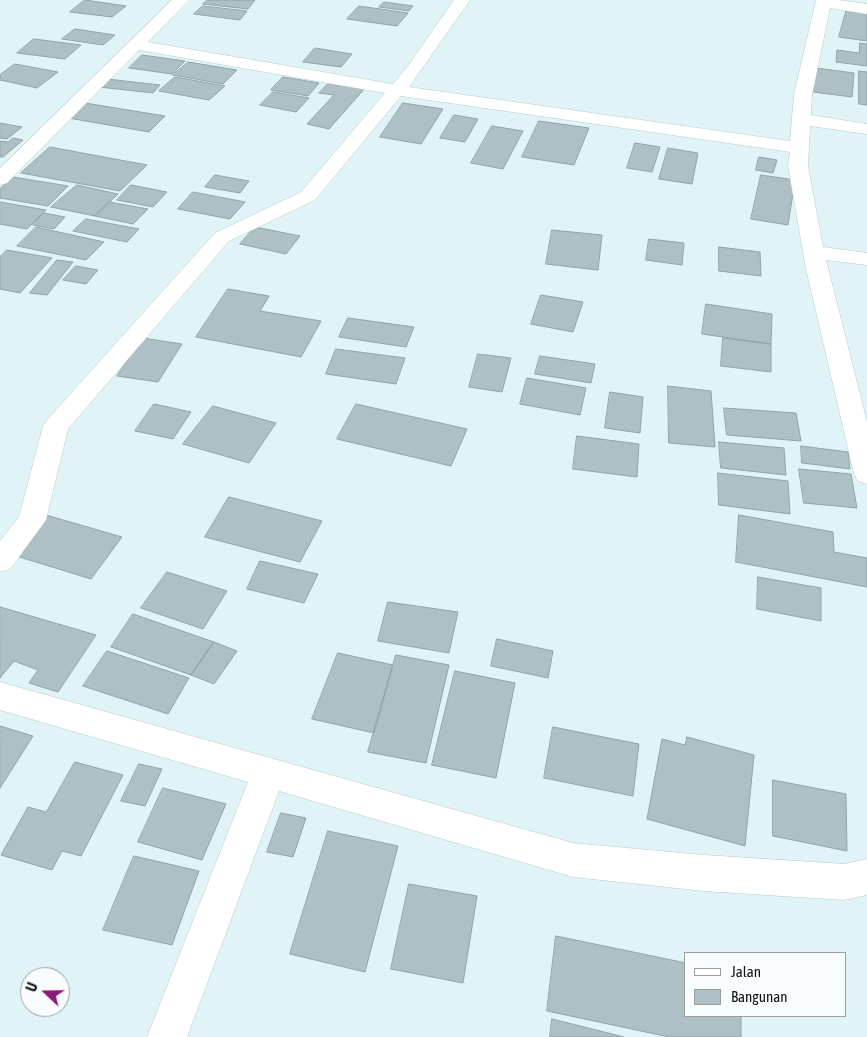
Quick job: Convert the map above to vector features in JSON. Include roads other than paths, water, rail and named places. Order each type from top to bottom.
[{"type":"street","points":[[0,179],[181,0]]},
{"type":"street","points":[[0,561],[32,520],[56,426],[222,237],[308,196],[414,70],[462,0]]},
{"type":"street","points":[[867,9],[824,1],[803,95],[798,166],[814,252],[867,474]]},
{"type":"street","points":[[136,45],[397,90],[799,148]]},
{"type":"street","points":[[801,119],[867,129]]},
{"type":"street","points":[[814,252],[867,259]]},
{"type":"street","points":[[0,696],[573,860],[704,873],[844,882],[867,877]]},
{"type":"street","points":[[167,1037],[269,772]]}]
